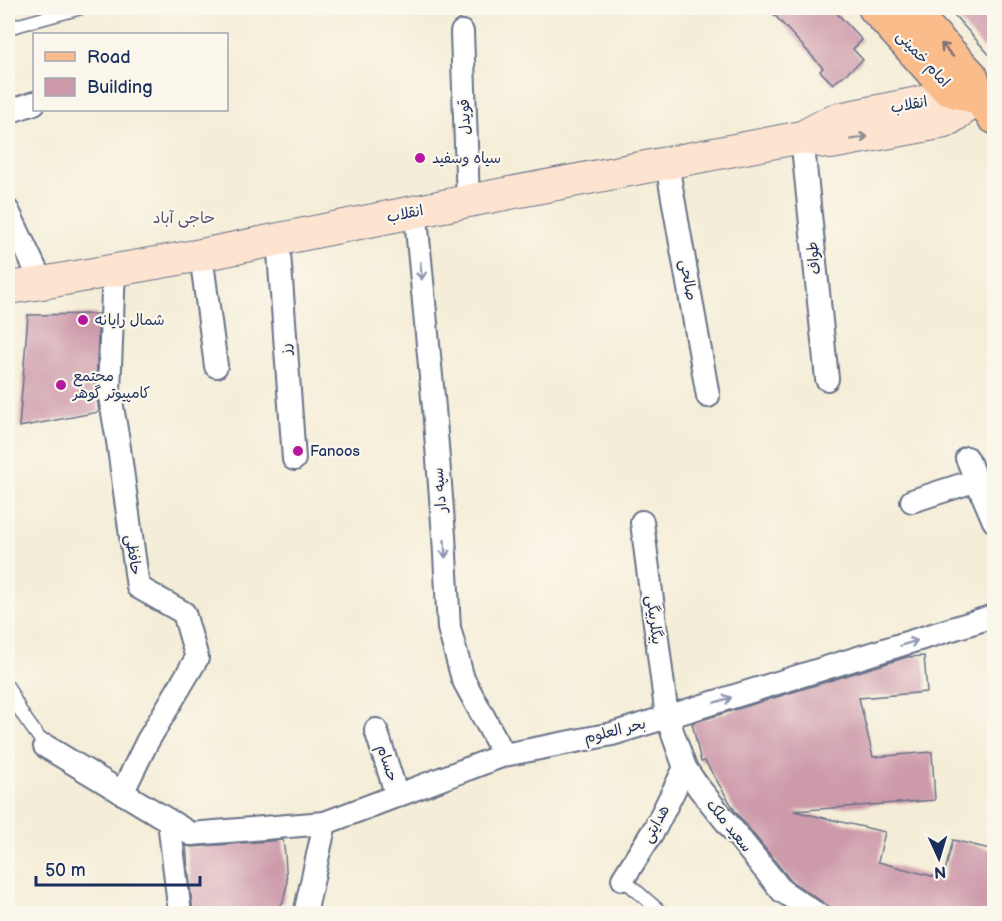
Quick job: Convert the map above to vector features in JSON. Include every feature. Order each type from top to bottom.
[{"type":"main road","name":"امام خمینی","points":[[875,8],[948,89],[989,103]]},
{"type":"main road","name":"امام خمینی","points":[[908,8],[971,76],[989,103]]},
{"type":"main road","name":"انقلاب","points":[[8,288],[201,255],[802,137],[831,143],[945,122],[989,103]]},
{"type":"street","name":"قویدل","points":[[462,32],[468,201]]},
{"type":"street","points":[[8,112],[33,103]]},
{"type":"street","name":"طواف","points":[[802,137],[827,379]]},
{"type":"street","name":"صالحی","points":[[667,164],[708,396]]},
{"type":"street","points":[[8,211],[42,284]]},
{"type":"street","name":"سپه دار","points":[[414,213],[434,408],[449,628],[463,680],[504,755]]},
{"type":"street","name":"رز","points":[[278,239],[294,459]]},
{"type":"street","points":[[201,255],[216,366]]},
{"type":"street","name":"حافظی","points":[[114,269],[109,390],[138,587],[184,613],[197,658],[147,742],[122,793]]},
{"type":"street","points":[[967,458],[994,521]]},
{"type":"street","points":[[912,501],[977,480]]},
{"type":"street","name":"بیگلربیگی","points":[[642,522],[667,717]]},
{"type":"street","name":"بحر العلوم","points":[[326,823],[504,755],[612,734],[994,616]]},
{"type":"street","name":"سعید ملک","points":[[667,717],[685,768],[699,788],[782,891],[818,914]]},
{"type":"street","name":"حسام","points":[[376,730],[397,796]]},
{"type":"street","points":[[45,746],[191,834],[326,823],[305,914]]},
{"type":"street","name":"هدایتی","points":[[623,879],[655,828],[685,768]]},
{"type":"street","points":[[169,821],[180,914]]},
{"type":"lane","points":[[8,28],[81,8]]},
{"type":"lane","points":[[8,687],[22,714],[45,746]]},
{"type":"lane","points":[[623,879],[663,914]]},
{"type":"building","points":[[768,8],[832,8],[862,40],[853,49],[863,60],[833,84],[820,71],[823,68]]},
{"type":"building","points":[[948,8],[994,8],[994,60]]},
{"type":"building","name":"مجتمع کامپیوتر گوهر","points":[[97,314],[96,389],[99,412],[19,427],[28,315]]},
{"type":"building","points":[[924,656],[927,692],[859,698],[873,757],[932,752],[935,800],[794,811],[885,832],[878,862],[943,879],[953,840],[994,850],[994,880],[989,900],[994,902],[994,914],[830,913],[829,907],[791,881],[735,811],[705,761],[701,762],[692,723],[907,657]]},
{"type":"building","points":[[283,840],[287,884],[283,902],[272,914],[193,914],[186,846]]},
{"type":"place","name":"سیاه وسفید","points":[[420,158]]},
{"type":"place","name":"شمال رایانه","points":[[83,320]]},
{"type":"place","name":"مجتمع کامپیوتر گوهر","points":[[61,385]]},
{"type":"place","name":"Fanoos","points":[[298,451]]},
{"type":"district","name":"حاجی آباد","points":[[184,218]]}]
